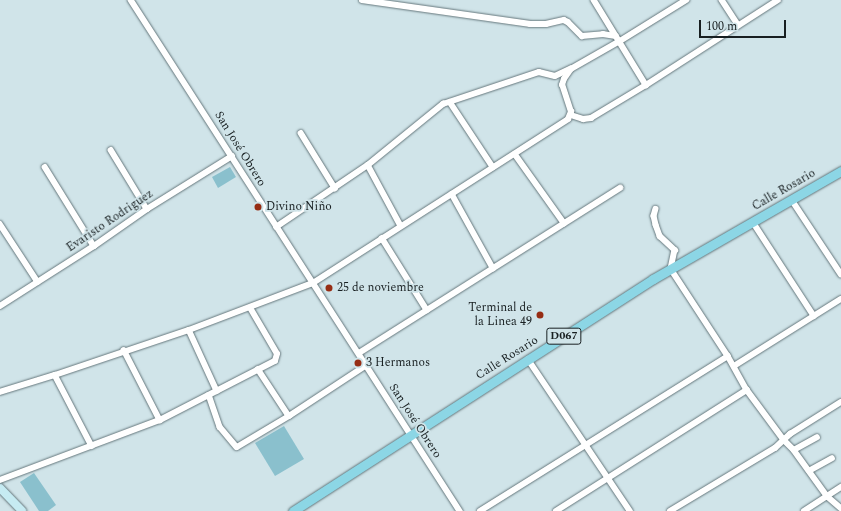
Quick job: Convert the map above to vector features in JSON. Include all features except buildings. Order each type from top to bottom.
[{"type":"main road","name":"Calle Rosario","points":[[293,511],[528,359],[671,269],[841,171]]},
{"type":"street","name":"San José Obrero","points":[[131,0],[460,511]]},
{"type":"street","points":[[362,0],[530,24],[546,24],[564,20],[582,36],[603,34],[616,36]]},
{"type":"street","points":[[594,0],[646,85]]},
{"type":"street","points":[[276,227],[368,165],[443,104],[539,72],[555,76],[620,41],[686,0]]},
{"type":"street","points":[[722,0],[738,25]]},
{"type":"street","points":[[571,115],[583,119],[591,118],[646,85],[778,0]]},
{"type":"street","points":[[571,68],[562,85],[571,115]]},
{"type":"street","points":[[450,102],[493,167]]},
{"type":"street","points":[[0,392],[56,375],[124,350],[189,330],[250,308],[313,282],[515,154],[571,115]]},
{"type":"street","points":[[300,133],[335,188]]},
{"type":"street","points":[[111,150],[147,209]]},
{"type":"street","points":[[515,154],[564,223]]},
{"type":"street","name":"Evaristo Rodriguez","points":[[0,306],[94,246],[147,209],[232,156]]},
{"type":"street","points":[[368,165],[401,226]]},
{"type":"street","points":[[45,166],[94,246]]},
{"type":"street","points":[[359,353],[620,188]]},
{"type":"street","points":[[452,194],[493,268]]},
{"type":"street","points":[[792,200],[841,274]]},
{"type":"street","points":[[656,209],[654,216],[660,236],[675,250],[671,269],[728,356],[747,390],[784,440],[794,450],[827,496],[841,508]]},
{"type":"street","points":[[752,222],[814,316]]},
{"type":"street","points":[[1,227],[38,282]]},
{"type":"street","points":[[382,238],[427,310]]},
{"type":"street","points":[[734,366],[841,299]]},
{"type":"street","points":[[0,480],[160,420],[274,361],[277,354],[250,308]]},
{"type":"street","points":[[189,330],[217,391]]},
{"type":"street","points":[[124,350],[160,420]]},
{"type":"street","points":[[480,511],[728,356]]},
{"type":"street","points":[[528,359],[630,511]]},
{"type":"street","points":[[210,395],[220,428],[237,447],[289,416],[366,366]]},
{"type":"street","points":[[258,369],[289,416]]},
{"type":"street","points":[[56,375],[92,446]]},
{"type":"street","points":[[556,511],[747,390]]},
{"type":"street","points":[[670,511],[775,448],[790,434],[841,402]]},
{"type":"street","points":[[794,450],[817,437]]},
{"type":"street","points":[[809,471],[832,458]]},
{"type":"street","points":[[804,511],[841,487]]},
{"type":"street","points":[[0,488],[22,511]]},
{"type":"shaded area","points":[[230,167],[236,177],[218,188],[212,177]]},
{"type":"shaded area","points":[[284,426],[304,459],[275,476],[255,443]]},
{"type":"shaded area","points":[[34,473],[56,505],[48,511],[39,511],[20,482]]},
{"type":"place","name":"Divino Niño","points":[[258,207]]},
{"type":"place","name":"25 de noviembre","points":[[329,288]]},
{"type":"place","name":"Terminal de la Linea 49","points":[[540,315]]},
{"type":"place","name":"3 Hermanos","points":[[358,363]]}]
